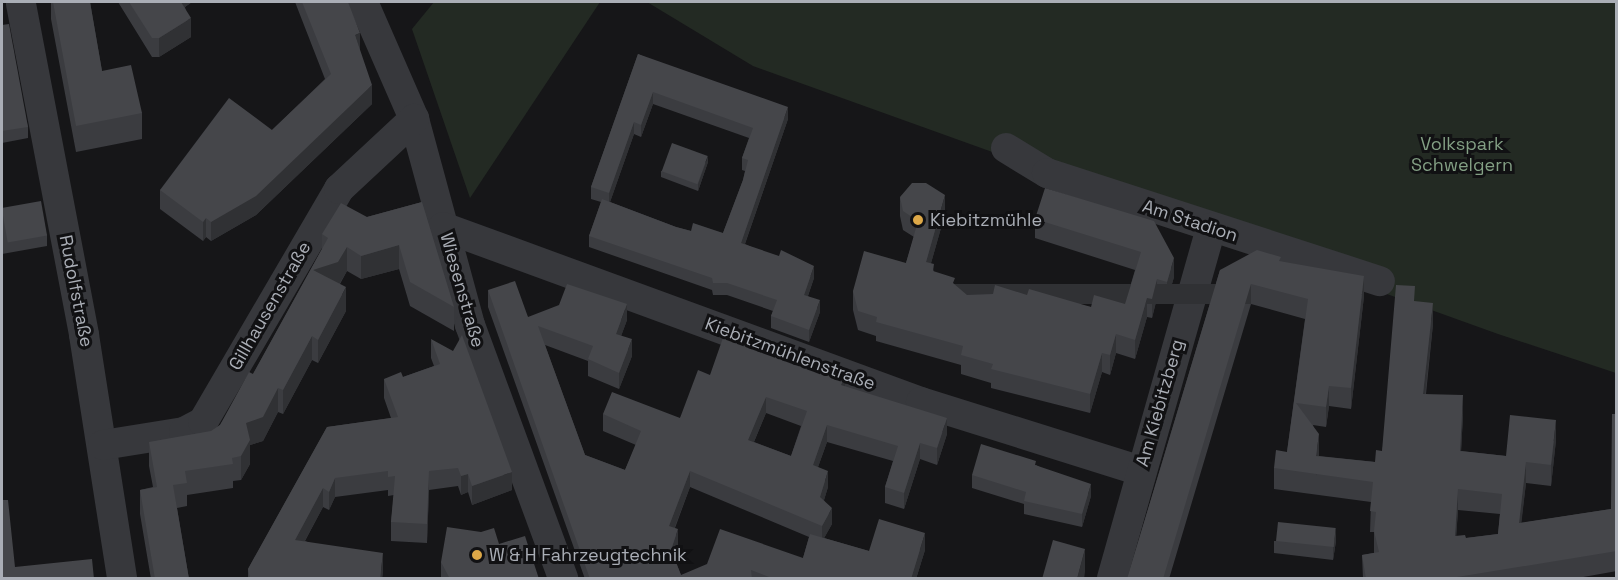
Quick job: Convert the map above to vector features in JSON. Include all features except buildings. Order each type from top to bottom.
[{"type":"street","name":"Wiesenstraße","points":[[363,2],[414,119],[470,326],[563,579]]},
{"type":"street","name":"Rudolfstraße","points":[[16,6],[103,445],[122,579]]},
{"type":"street","name":"Gillhausenstraße","points":[[103,445],[184,432],[203,422],[339,189],[414,119]]},
{"type":"street","name":"Am Stadion","points":[[1006,148],[1047,173],[1380,281]]},
{"type":"street","name":"Kiebitzmühlenstraße","points":[[443,227],[921,402],[1141,471]]},
{"type":"street","name":"Am Kiebitzberg","points":[[1112,579],[1211,228]]},
{"type":"green space","points":[[434,2],[600,2],[470,198],[412,29]]},
{"type":"green space","name":"Volkspark Schwelgern","points":[[647,2],[1616,2],[1616,373],[1498,334],[753,66]]},
{"type":"place","name":"Kiebitzmühle","points":[[918,220]]},
{"type":"place","name":"W & H Fahrzeugtechnik","points":[[477,555]]}]
